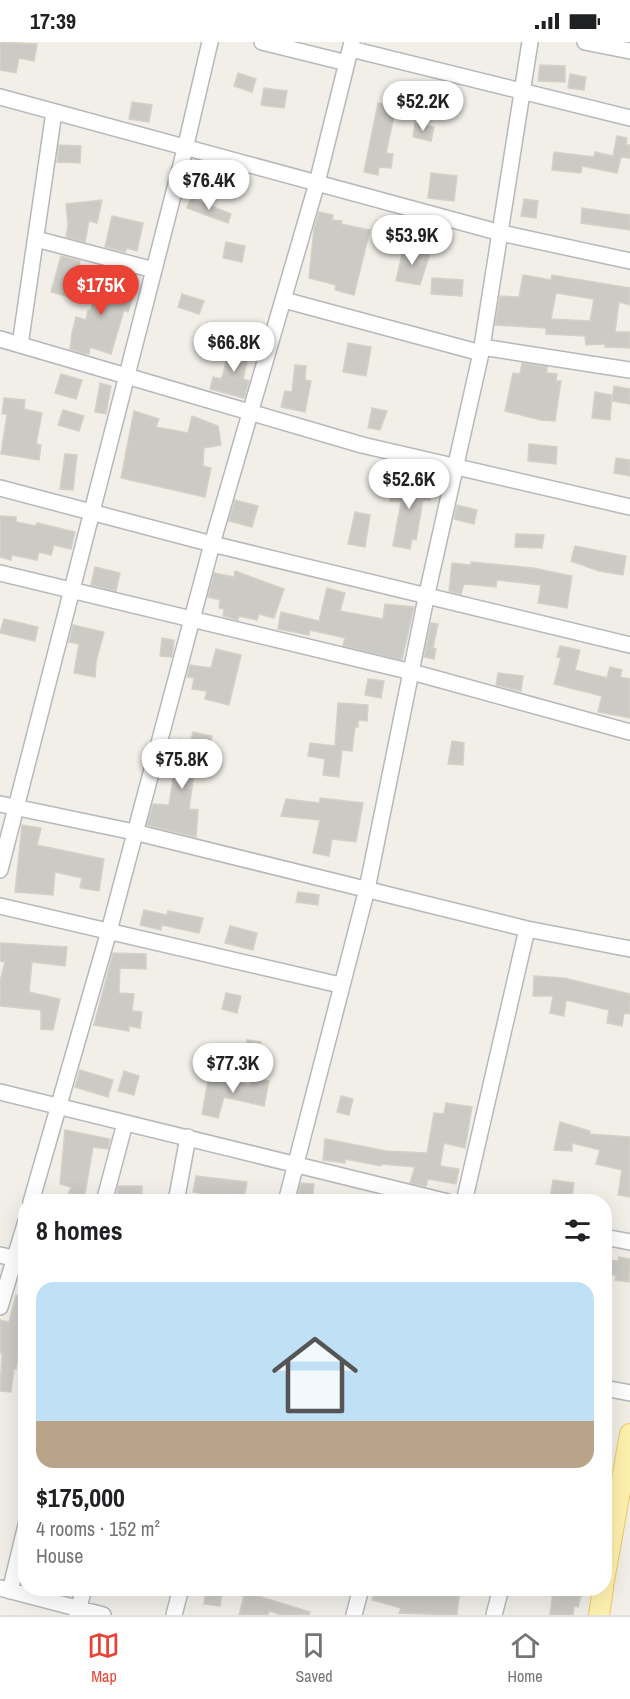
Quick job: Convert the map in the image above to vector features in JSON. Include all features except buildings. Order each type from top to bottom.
[{"type":"main road","points":[[612,1536],[630,1434]]},
{"type":"main road","points":[[599,1615],[602,1596]]},
{"type":"street","points":[[0,870],[185,149],[210,42]]},
{"type":"street","points":[[262,42],[350,51],[630,118]]},
{"type":"street","points":[[288,1194],[340,985],[367,889],[426,598],[481,350],[530,42]]},
{"type":"street","points":[[585,42],[630,51]]},
{"type":"street","points":[[33,1194],[109,931],[212,544],[284,300],[350,51]]},
{"type":"street","points":[[0,98],[501,233],[630,261]]},
{"type":"street","points":[[20,345],[54,112]]},
{"type":"street","points":[[36,239],[154,270]]},
{"type":"street","points":[[284,300],[481,350],[630,370]]},
{"type":"street","points":[[0,339],[126,378],[456,468],[630,507]]},
{"type":"street","points":[[0,488],[426,598],[630,645]]},
{"type":"street","points":[[0,573],[412,672],[630,732]]},
{"type":"street","points":[[0,804],[134,832],[527,929],[630,950]]},
{"type":"street","points":[[0,906],[340,985]]},
{"type":"street","points":[[466,1194],[527,929]]},
{"type":"street","points":[[0,1092],[417,1194]]},
{"type":"street","points":[[106,1194],[125,1123]]},
{"type":"street","points":[[177,1194],[188,1137]]},
{"type":"street","points":[[612,1239],[630,1242]]},
{"type":"street","points":[[0,1307],[18,1244]]},
{"type":"street","points":[[612,1390],[630,1393]]},
{"type":"street","points":[[5,1590],[18,1550]]},
{"type":"street","points":[[25,1596],[78,1612],[103,1615]]},
{"type":"street","points":[[78,1612],[82,1596]]},
{"type":"street","points":[[174,1615],[179,1596]]},
{"type":"street","points":[[354,1615],[359,1596]]},
{"type":"street","points":[[494,1615],[499,1596]]}]
